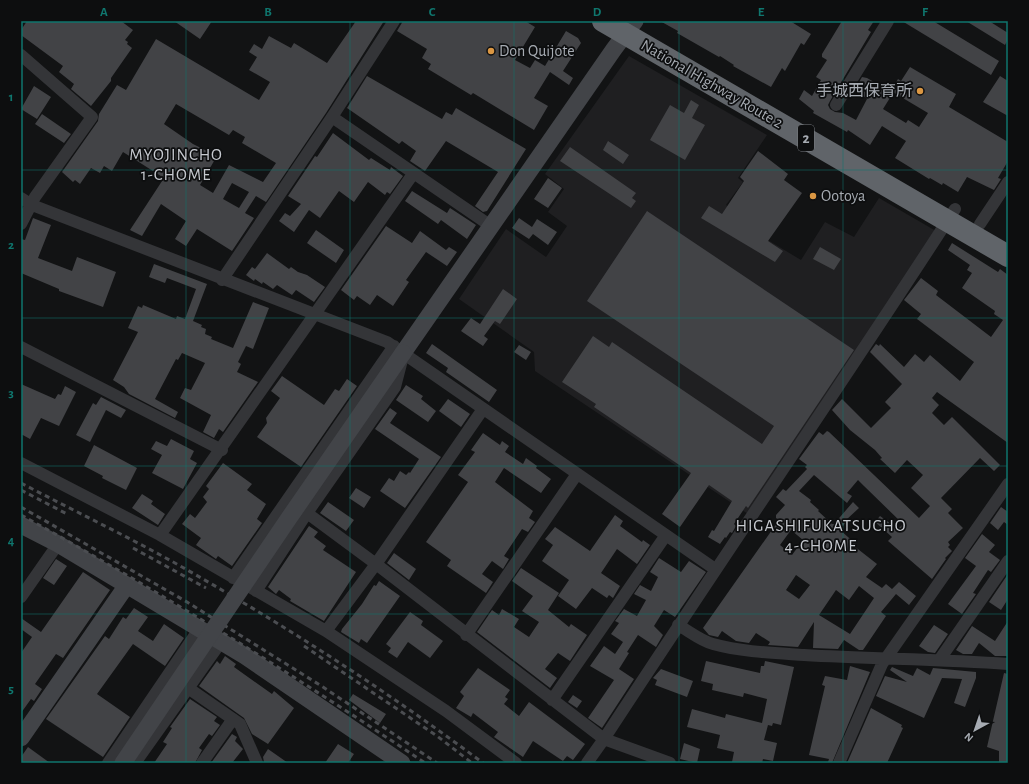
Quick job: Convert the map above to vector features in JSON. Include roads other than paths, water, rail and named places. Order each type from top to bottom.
[{"type":"highway","name":"National Highway Route 2","points":[[604,21],[631,25],[952,215],[1008,256]]},
{"type":"highway","name":"National Highway Route 2","points":[[952,215],[980,224],[1008,240]]},
{"type":"street","points":[[222,280],[332,117],[394,21]]},
{"type":"street","points":[[836,105],[888,21]]},
{"type":"street","points":[[233,578],[491,226],[631,25]]},
{"type":"street","points":[[21,55],[92,117],[35,197],[21,224]]},
{"type":"street","points":[[332,117],[413,174],[491,226]]},
{"type":"street","points":[[160,535],[222,450],[413,174]]},
{"type":"street","points":[[980,224],[1008,182]]},
{"type":"street","points":[[21,198],[32,205],[222,280],[388,342],[715,569]]},
{"type":"street","points":[[586,763],[604,739],[715,569],[790,460],[952,215]]},
{"type":"street","points":[[21,347],[222,450]]},
{"type":"street","points":[[256,591],[307,513],[395,387],[399,350]]},
{"type":"street","points":[[123,763],[289,518],[399,350]]},
{"type":"street","points":[[326,631],[376,564],[483,409]]},
{"type":"street","points":[[21,463],[160,535],[326,631],[446,711],[516,763]]},
{"type":"street","points":[[466,634],[577,474]]},
{"type":"street","points":[[839,763],[886,658],[1008,484]]},
{"type":"street","points":[[307,513],[604,739],[670,763]]},
{"type":"street","points":[[21,525],[58,544],[245,656],[402,763]]},
{"type":"street","points":[[552,700],[666,535]]},
{"type":"street","points":[[21,597],[58,544]]},
{"type":"street","points":[[940,659],[1008,561]]},
{"type":"street","points":[[21,738],[127,586]]},
{"type":"street","points":[[678,626],[712,644],[757,652],[876,660],[886,658],[940,659],[1008,664]]},
{"type":"street","points":[[108,763],[199,629]]},
{"type":"street","points":[[135,763],[221,642]]},
{"type":"street","points":[[188,688],[240,724],[257,763]]},
{"type":"street","points":[[202,763],[233,719]]},
{"type":"railway","points":[[21,483],[162,556],[259,612],[336,660],[410,710],[483,763]]},
{"type":"railway","points":[[21,490],[67,514]]},
{"type":"railway","points":[[21,507],[187,602],[323,687],[437,763]]},
{"type":"railway","points":[[21,515],[124,573],[226,634],[425,763]]},
{"type":"railway","points":[[133,548],[206,588]]},
{"type":"railway","points":[[304,646],[437,736],[472,763]]},
{"type":"place","name":"Don Quijote","points":[[491,51]]},
{"type":"place","name":"手城西保育所","points":[[920,91]]},
{"type":"place","name":"Ootoya","points":[[813,196]]},
{"type":"district","name":"MYOJINCHO 1-CHOME","points":[[176,164]]},
{"type":"district","name":"HIGASHIFUKATSUCHO 4-CHOME","points":[[821,535]]}]
